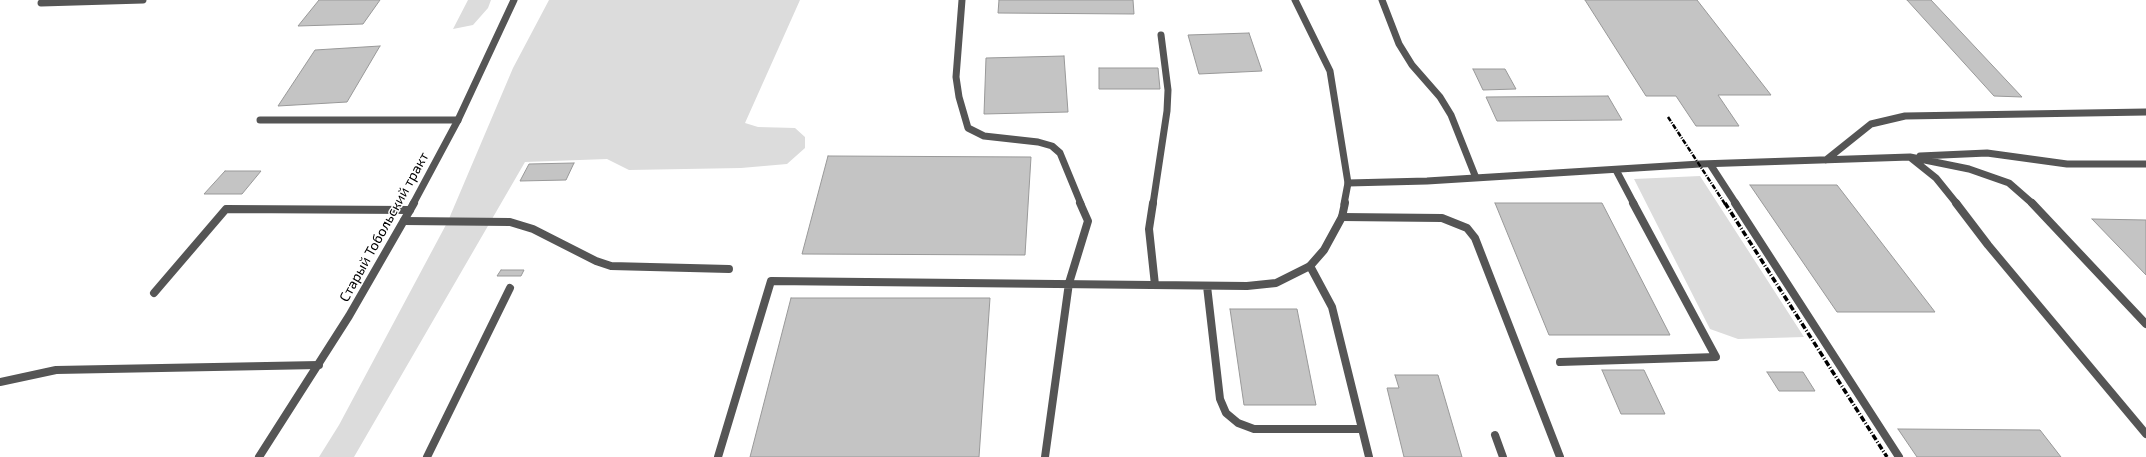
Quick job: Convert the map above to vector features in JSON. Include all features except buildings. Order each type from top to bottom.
[{"type":"street","points":[[41,3],[143,0]]},
{"type":"street","name":"Старый Тобольский тракт","points":[[259,457],[319,365],[404,221],[458,120],[514,0]]},
{"type":"street","points":[[962,0],[956,77],[959,97],[968,128],[984,136],[1038,142],[1052,146],[1060,153],[1088,221],[1069,283],[1045,457]]},
{"type":"street","points":[[718,457],[771,282],[1069,283],[1247,286],[1276,283],[1310,266],[1324,250],[1342,217],[1348,183],[1330,71],[1295,0]]},
{"type":"street","points":[[1382,0],[1399,44],[1412,65],[1440,97],[1451,115],[1476,178]]},
{"type":"street","points":[[1155,285],[1149,229],[1167,111],[1168,90],[1161,35]]},
{"type":"street","points":[[1826,160],[1871,124],[1886,119],[1904,116],[2142,112],[2146,118]]},
{"type":"street","points":[[260,120],[458,120]]},
{"type":"street","points":[[1348,183],[1476,178],[1710,164],[1987,153],[2067,164],[2146,164]]},
{"type":"street","points":[[1910,157],[1969,169],[2009,183],[2037,207],[2146,324]]},
{"type":"street","points":[[1910,157],[1936,178],[1948,192],[1988,245],[2146,434]]},
{"type":"street","points":[[1710,164],[1898,457]]},
{"type":"street","points":[[1560,362],[1716,357],[1616,170]]},
{"type":"street","points":[[154,293],[226,209],[410,210]]},
{"type":"street","points":[[1342,217],[1442,218],[1456,222],[1467,228],[1475,238],[1560,457]]},
{"type":"street","points":[[404,221],[510,222],[532,229],[596,261],[611,266],[634,268],[729,269]]},
{"type":"street","points":[[1310,266],[1332,307],[1369,457]]},
{"type":"street","points":[[1207,286],[1220,399],[1226,412],[1238,423],[1254,428],[1362,429]]},
{"type":"street","points":[[427,457],[510,288]]},
{"type":"street","points":[[0,382],[56,370],[319,365]]},
{"type":"street","points":[[1495,435],[1503,457]]},
{"type":"shaded area","points":[[468,0],[491,0],[488,8],[473,25],[453,29]]},
{"type":"shaded area","points":[[549,0],[800,0],[745,123],[758,127],[795,128],[805,137],[805,148],[787,164],[741,168],[629,170],[607,159],[525,162],[354,457],[319,457],[339,425],[448,221],[513,68]]},
{"type":"shaded area","points":[[1700,176],[1804,337],[1738,339],[1710,329],[1634,179]]},
{"type":"railway","points":[[1668,117],[1725,204]]},
{"type":"railway","points":[[1725,203],[1887,457]]}]
